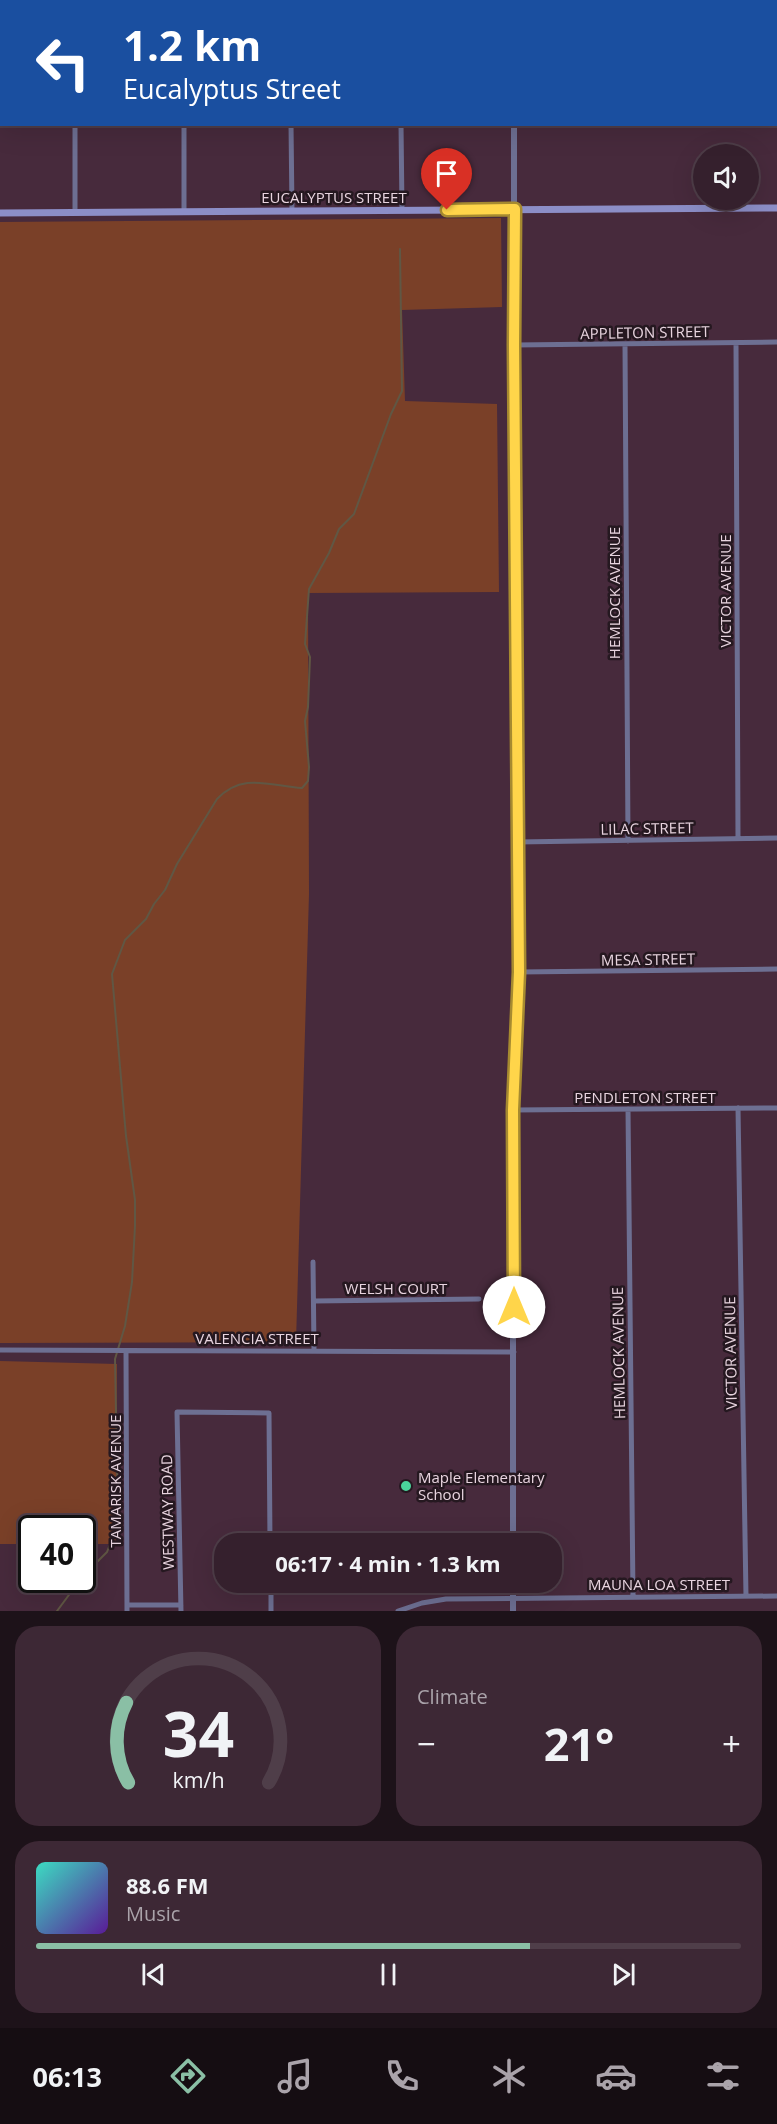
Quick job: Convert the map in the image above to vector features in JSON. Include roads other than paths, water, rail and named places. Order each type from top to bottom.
[{"type":"main road","name":"EUCALYPTUS STREET","points":[[0,213],[777,208]]},
{"type":"street","points":[[75,126],[75,212]]},
{"type":"street","points":[[184,126],[184,212]]},
{"type":"street","points":[[291,126],[292,211]]},
{"type":"street","points":[[401,126],[402,210]]},
{"type":"street","points":[[513,1533],[513,1110],[519,972],[514,126]]},
{"type":"street","name":"APPLETON STREET","points":[[514,345],[777,342]]},
{"type":"street","name":"VICTOR AVENUE","points":[[735,343],[738,838]]},
{"type":"street","name":"HEMLOCK AVENUE","points":[[625,344],[628,841]]},
{"type":"street","name":"LILAC STREET","points":[[517,842],[777,838]]},
{"type":"street","name":"MESA STREET","points":[[519,972],[777,969]]},
{"type":"street","name":"VICTOR AVENUE","points":[[738,1108],[746,1596]]},
{"type":"street","name":"PENDLETON STREET","points":[[513,1110],[777,1108]]},
{"type":"street","name":"HEMLOCK AVENUE","points":[[628,1109],[633,1596]]},
{"type":"street","points":[[313,1262],[314,1350]]},
{"type":"street","name":"WELSH COURT","points":[[314,1300],[479,1299]]},
{"type":"street","name":"VALENCIA STREET","points":[[0,1350],[514,1352]]},
{"type":"street","name":"TAMARISK AVENUE","points":[[126,1351],[127,1608]]},
{"type":"street","name":"WESTWAY ROAD","points":[[181,1608],[177,1412],[269,1413],[270,1533]]},
{"type":"street","points":[[271,1593],[271,1611]]},
{"type":"street","points":[[513,1593],[513,1611]]},
{"type":"street","name":"MAUNA LOA STREET","points":[[398,1611],[422,1603],[446,1599],[777,1596]]},
{"type":"street","points":[[127,1608],[181,1608]]},
{"type":"waterway","points":[[96,1563],[107,1552],[118,1524],[115,1359],[125,1326],[132,1282],[135,1226],[135,1200],[126,1136],[112,974],[125,940],[146,919],[165,890],[177,864],[217,799],[227,791],[247,783],[268,783],[302,788],[308,781],[305,721],[308,707],[310,657],[305,644],[309,589],[339,529],[354,514],[391,414],[402,391],[400,249]]},
{"type":"waterway","points":[[57,1611],[70,1593]]},
{"type":"place","name":"Maple Elementary School","points":[[406,1486]]}]
